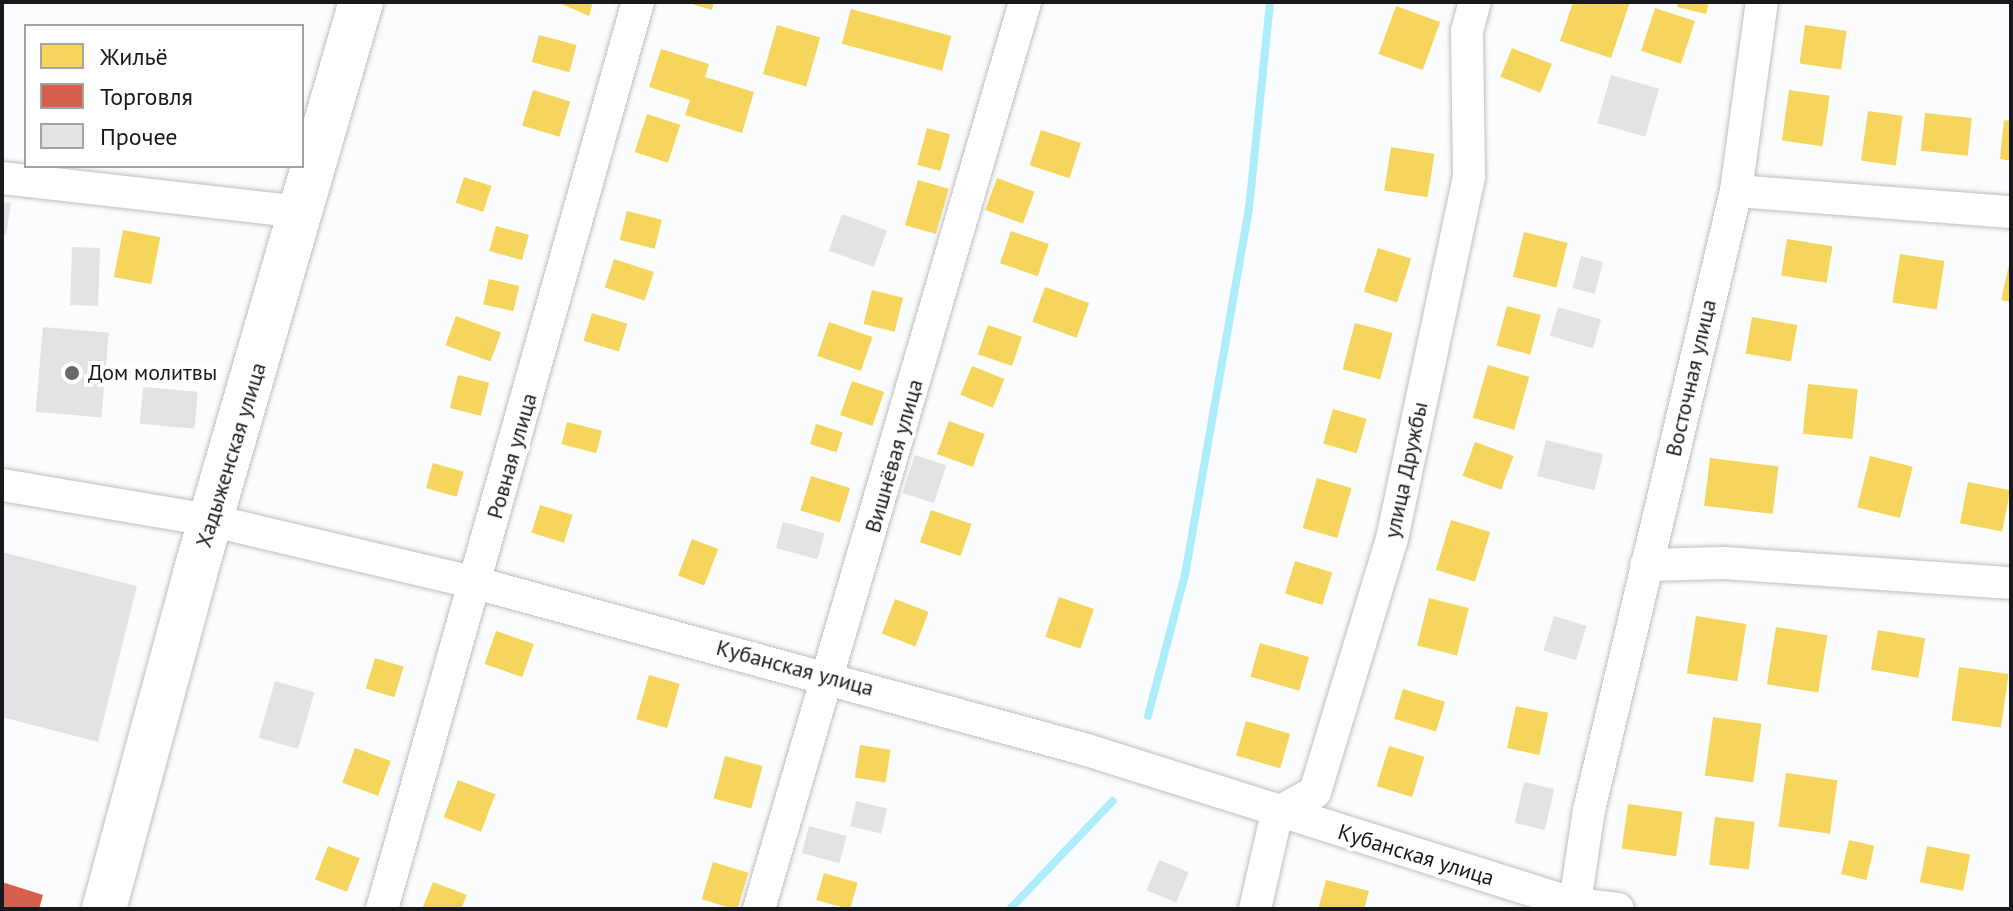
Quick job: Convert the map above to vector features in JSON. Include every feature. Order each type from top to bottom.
[{"type":"main road","name":"Хадыженская улица","points":[[104,909],[195,573],[214,521],[361,2]]},
{"type":"street","name":"Ровная улица","points":[[382,909],[638,2]]},
{"type":"street","name":"улица Дружбы","points":[[1277,813],[1315,792],[1392,539],[1469,176],[1467,31],[1475,2]]},
{"type":"street","name":"Восточная улица","points":[[1575,906],[1589,810],[1736,191],[1762,2]]},
{"type":"street","name":"Вишнёвая улица","points":[[759,909],[830,677],[1016,4]]},
{"type":"street","points":[[2,178],[301,212]]},
{"type":"street","points":[[1736,191],[2011,212]]},
{"type":"street","name":"Кубанская улица","points":[[2,485],[214,521],[476,583],[830,677],[1087,750],[1575,906],[1618,909]]},
{"type":"street","points":[[1646,565],[1724,563],[2011,583]]},
{"type":"street","points":[[1255,909],[1277,813]]},
{"type":"building: Жильё","points":[[557,2],[593,2],[589,16]]},
{"type":"building: Жильё","points":[[685,2],[714,2],[712,10]]},
{"type":"building: Жильё","points":[[1573,2],[1630,2],[1611,58],[1560,41]]},
{"type":"building: Жильё","points":[[1678,2],[1709,2],[1706,14],[1677,7]]},
{"type":"building: Жильё","points":[[1396,6],[1440,22],[1423,70],[1379,54]]},
{"type":"building: Жильё","points":[[1655,8],[1695,21],[1681,64],[1641,51]]},
{"type":"building: Жильё","points":[[851,9],[951,36],[942,71],[842,44]]},
{"type":"building: Жильё","points":[[777,25],[820,37],[806,86],[763,74]]},
{"type":"building: Жильё","points":[[1805,25],[1847,31],[1841,69],[1800,64]]},
{"type":"building: Жильё","points":[[539,35],[577,45],[569,72],[532,62]]},
{"type":"building: Жильё","points":[[1512,48],[1552,64],[1540,93],[1500,77]]},
{"type":"building: Жильё","points":[[661,49],[709,64],[705,77],[754,92],[742,133],[685,115],[690,100],[649,87]]},
{"type":"building: Жильё","points":[[533,90],[570,101],[559,137],[522,125]]},
{"type":"building: Жильё","points":[[1789,90],[1830,96],[1823,146],[1782,141]]},
{"type":"building: Жильё","points":[[1868,111],[1903,116],[1896,165],[1861,161]]},
{"type":"building: Жильё","points":[[1925,113],[1972,118],[1968,156],[1921,151]]},
{"type":"building: Жильё","points":[[647,114],[680,125],[668,163],[635,152]]},
{"type":"building: Жильё","points":[[2004,120],[2011,121],[2011,161],[2000,159]]},
{"type":"building: Жильё","points":[[927,128],[950,134],[940,171],[917,165]]},
{"type":"building: Жильё","points":[[1041,130],[1081,143],[1070,178],[1030,165]]},
{"type":"building: Жильё","points":[[1391,147],[1434,154],[1428,197],[1384,190]]},
{"type":"building: Жильё","points":[[464,177],[492,186],[483,212],[456,203]]},
{"type":"building: Жильё","points":[[997,178],[1035,192],[1023,224],[985,210]]},
{"type":"building: Жильё","points":[[918,180],[949,189],[936,234],[905,225]]},
{"type":"building: Жильё","points":[[627,211],[662,220],[655,249],[620,240]]},
{"type":"building: Жильё","points":[[496,226],[529,235],[522,260],[489,251]]},
{"type":"building: Жильё","points":[[123,230],[160,237],[151,284],[114,277]]},
{"type":"building: Жильё","points":[[1011,231],[1049,244],[1038,276],[1000,263]]},
{"type":"building: Жильё","points":[[1524,232],[1568,243],[1557,288],[1513,277]]},
{"type":"building: Жильё","points":[[1787,239],[1832,246],[1827,283],[1781,276]]},
{"type":"building: Жильё","points":[[1378,248],[1411,259],[1397,303],[1364,292]]},
{"type":"building: Жильё","points":[[1900,254],[1944,261],[1937,309],[1892,302]]},
{"type":"building: Жильё","points":[[2011,256],[2011,302],[2001,300]]},
{"type":"building: Жильё","points":[[614,259],[654,272],[645,301],[605,288]]},
{"type":"building: Жильё","points":[[489,279],[519,286],[513,311],[483,304]]},
{"type":"building: Жильё","points":[[1045,287],[1089,303],[1077,338],[1032,322]]},
{"type":"building: Жильё","points":[[872,290],[903,298],[895,332],[864,324]]},
{"type":"building: Жильё","points":[[1507,306],[1541,315],[1530,355],[1496,346]]},
{"type":"building: Жильё","points":[[592,313],[627,324],[619,352],[584,341]]},
{"type":"building: Жильё","points":[[456,316],[501,332],[491,362],[445,345]]},
{"type":"building: Жильё","points":[[1752,317],[1797,325],[1791,361],[1746,353]]},
{"type":"building: Жильё","points":[[829,322],[872,337],[861,371],[817,356]]},
{"type":"building: Жильё","points":[[1355,323],[1393,333],[1380,379],[1343,369]]},
{"type":"building: Жильё","points":[[988,325],[1022,337],[1012,366],[978,354]]},
{"type":"building: Жильё","points":[[1488,365],[1529,377],[1514,430],[1473,418]]},
{"type":"building: Жильё","points":[[972,366],[1004,379],[993,408],[960,395]]},
{"type":"building: Жильё","points":[[458,375],[489,383],[481,416],[450,408]]},
{"type":"building: Жильё","points":[[852,381],[884,392],[872,426],[840,415]]},
{"type":"building: Жильё","points":[[1808,384],[1858,389],[1852,439],[1803,434]]},
{"type":"building: Жильё","points":[[1333,409],[1367,419],[1357,453],[1323,444]]},
{"type":"building: Жильё","points":[[949,421],[985,434],[973,467],[937,454]]},
{"type":"building: Жильё","points":[[567,422],[602,431],[596,453],[561,444]]},
{"type":"building: Жильё","points":[[816,424],[843,432],[837,452],[810,444]]},
{"type":"building: Жильё","points":[[1475,442],[1514,456],[1501,490],[1463,476]]},
{"type":"building: Жильё","points":[[1870,456],[1913,467],[1900,518],[1857,507]]},
{"type":"building: Жильё","points":[[1710,458],[1778,466],[1773,514],[1704,506]]},
{"type":"building: Жильё","points":[[433,463],[464,472],[457,497],[426,488]]},
{"type":"building: Жильё","points":[[811,476],[850,488],[840,522],[800,510]]},
{"type":"building: Жильё","points":[[1317,478],[1352,488],[1337,538],[1303,528]]},
{"type":"building: Жильё","points":[[1968,482],[2010,490],[2002,531],[1960,523]]},
{"type":"building: Жильё","points":[[540,505],[573,515],[564,543],[532,533]]},
{"type":"building: Жильё","points":[[931,510],[972,524],[961,556],[920,542]]},
{"type":"building: Жильё","points":[[1451,520],[1490,532],[1475,582],[1436,570]]},
{"type":"building: Жильё","points":[[692,539],[718,549],[704,585],[678,575]]},
{"type":"building: Жильё","points":[[1295,561],[1332,572],[1322,605],[1285,594]]},
{"type":"building: Жильё","points":[[1059,597],[1094,609],[1080,649],[1045,637]]},
{"type":"building: Жильё","points":[[1429,598],[1469,608],[1457,655],[1417,646]]},
{"type":"building: Жильё","points":[[895,599],[929,612],[915,646],[882,634]]},
{"type":"building: Жильё","points":[[1696,616],[1746,624],[1737,681],[1687,673]]},
{"type":"building: Жильё","points":[[1776,627],[1827,635],[1818,692],[1767,684]]},
{"type":"building: Жильё","points":[[1878,630],[1925,638],[1918,678],[1871,669]]},
{"type":"building: Жильё","points":[[496,631],[534,644],[522,677],[485,664]]},
{"type":"building: Жильё","points":[[1260,643],[1309,657],[1299,691],[1250,677]]},
{"type":"building: Жильё","points":[[375,658],[404,667],[394,697],[366,689]]},
{"type":"building: Жильё","points":[[1959,667],[2009,674],[2001,727],[1951,720]]},
{"type":"building: Жильё","points":[[649,675],[680,684],[667,728],[636,719]]},
{"type":"building: Жильё","points":[[1403,689],[1445,702],[1436,732],[1394,719]]},
{"type":"building: Жильё","points":[[1516,706],[1548,713],[1539,755],[1507,748]]},
{"type":"building: Жильё","points":[[1713,717],[1762,724],[1753,782],[1705,775]]},
{"type":"building: Жильё","points":[[1246,721],[1290,734],[1280,768],[1236,756]]},
{"type":"building: Жильё","points":[[860,745],[891,750],[885,782],[855,778]]},
{"type":"building: Жильё","points":[[1389,746],[1424,757],[1412,797],[1377,786]]},
{"type":"building: Жильё","points":[[355,748],[391,761],[378,796],[342,783]]},
{"type":"building: Жильё","points":[[725,756],[763,766],[751,809],[714,799]]},
{"type":"building: Жильё","points":[[1786,773],[1837,780],[1830,834],[1778,826]]},
{"type":"building: Жильё","points":[[458,780],[495,794],[481,832],[444,817]]},
{"type":"building: Жильё","points":[[1628,804],[1682,812],[1676,856],[1622,849]]},
{"type":"building: Жильё","points":[[1715,817],[1755,822],[1749,870],[1709,865]]},
{"type":"building: Жильё","points":[[1849,840],[1874,846],[1866,880],[1841,874]]},
{"type":"building: Жильё","points":[[328,846],[360,858],[347,892],[315,880]]},
{"type":"building: Жильё","points":[[1927,846],[1970,854],[1963,891],[1920,882]]},
{"type":"building: Жильё","points":[[713,862],[748,873],[737,909],[702,899]]},
{"type":"building: Жильё","points":[[824,873],[858,883],[850,909],[816,900]]},
{"type":"building: Жильё","points":[[1326,880],[1369,891],[1364,909],[1318,909]]},
{"type":"building: Жильё","points":[[433,882],[467,895],[461,909],[422,909]]},
{"type":"building: Торговля","points":[[2,882],[43,895],[39,909],[2,909]]},
{"type":"building: Прочее","points":[[1611,75],[1659,89],[1645,137],[1597,123]]},
{"type":"building: Прочее","points":[[2,202],[11,203],[6,235],[2,235]]},
{"type":"building: Прочее","points":[[842,214],[887,230],[874,267],[829,251]]},
{"type":"building: Прочее","points":[[72,247],[100,248],[98,306],[70,305]]},
{"type":"building: Прочее","points":[[1581,256],[1603,262],[1595,294],[1572,288]]},
{"type":"building: Прочее","points":[[1558,307],[1601,319],[1593,348],[1550,336]]},
{"type":"building: Прочее","name":"Дом молитвы","points":[[43,327],[109,333],[101,417],[36,412]]},
{"type":"building: Прочее","points":[[143,387],[198,392],[195,429],[140,424]]},
{"type":"building: Прочее","points":[[1546,440],[1603,454],[1594,490],[1537,476]]},
{"type":"building: Прочее","points":[[915,455],[946,465],[934,503],[903,493]]},
{"type":"building: Прочее","points":[[783,522],[825,533],[818,559],[776,548]]},
{"type":"building: Прочее","points":[[2,552],[137,586],[98,742],[2,717]]},
{"type":"building: Прочее","points":[[1554,616],[1587,626],[1576,660],[1543,650]]},
{"type":"building: Прочее","points":[[275,681],[314,692],[298,749],[259,738]]},
{"type":"building: Прочее","points":[[1524,782],[1554,789],[1545,830],[1515,823]]},
{"type":"building: Прочее","points":[[856,801],[887,808],[881,834],[850,826]]},
{"type":"building: Прочее","points":[[809,826],[847,836],[839,863],[802,853]]},
{"type":"building: Прочее","points":[[1159,860],[1189,872],[1176,903],[1147,891]]},
{"type":"waterway","points":[[1148,716],[1185,575],[1249,209],[1270,2]]},
{"type":"waterway","points":[[1010,909],[1113,801]]},
{"type":"place","name":"Дом молитвы","points":[[72,373]]}]
